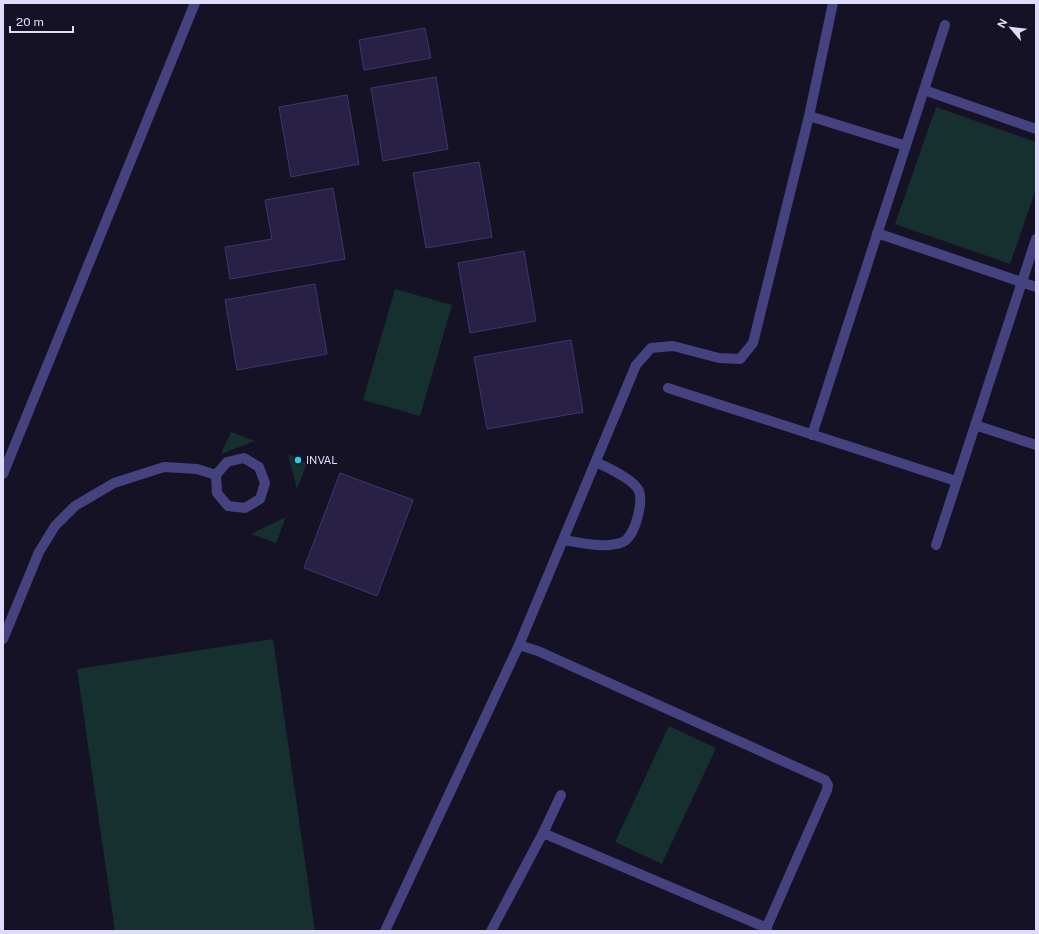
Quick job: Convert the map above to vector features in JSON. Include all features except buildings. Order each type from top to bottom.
[{"type":"street","points":[[3,474],[195,3]]},
{"type":"street","points":[[385,931],[519,645],[636,365],[651,348],[673,346],[719,358],[740,359],[753,343],[809,116],[833,3]]},
{"type":"street","points":[[812,435],[946,25]]},
{"type":"street","points":[[924,90],[1036,128]]},
{"type":"street","points":[[809,116],[906,146]]},
{"type":"street","points":[[878,234],[1036,288]]},
{"type":"street","points":[[936,545],[1036,239]]},
{"type":"street","points":[[668,388],[956,481]]},
{"type":"street","points":[[975,425],[1036,445]]},
{"type":"street","points":[[244,458],[259,467],[265,483],[260,499],[245,508],[228,506],[217,493],[216,475],[227,462],[244,458]]},
{"type":"street","points":[[563,540],[605,546],[615,545],[626,540],[636,526],[640,509],[639,490],[630,480],[596,462]]},
{"type":"street","points":[[3,639],[39,552],[55,526],[75,506],[114,483],[164,467],[197,469],[216,475]]},
{"type":"street","points":[[519,645],[538,651],[825,780],[828,785],[766,930],[543,833]]},
{"type":"street","points":[[491,931],[543,833],[561,795]]},
{"type":"green space","points":[[936,107],[1036,142],[1036,189],[1010,264],[895,224]]},
{"type":"green space","points":[[395,289],[452,305],[420,416],[363,400]]},
{"type":"green space","points":[[231,432],[255,441],[221,454]]},
{"type":"green space","points":[[288,454],[307,463],[297,489]]},
{"type":"green space","points":[[286,517],[276,543],[251,534]]},
{"type":"green space","points":[[273,639],[315,931],[115,931],[77,669]]},
{"type":"green space","points":[[669,726],[716,748],[662,864],[615,842]]},
{"type":"place","name":"INVAL","points":[[298,460]]}]
